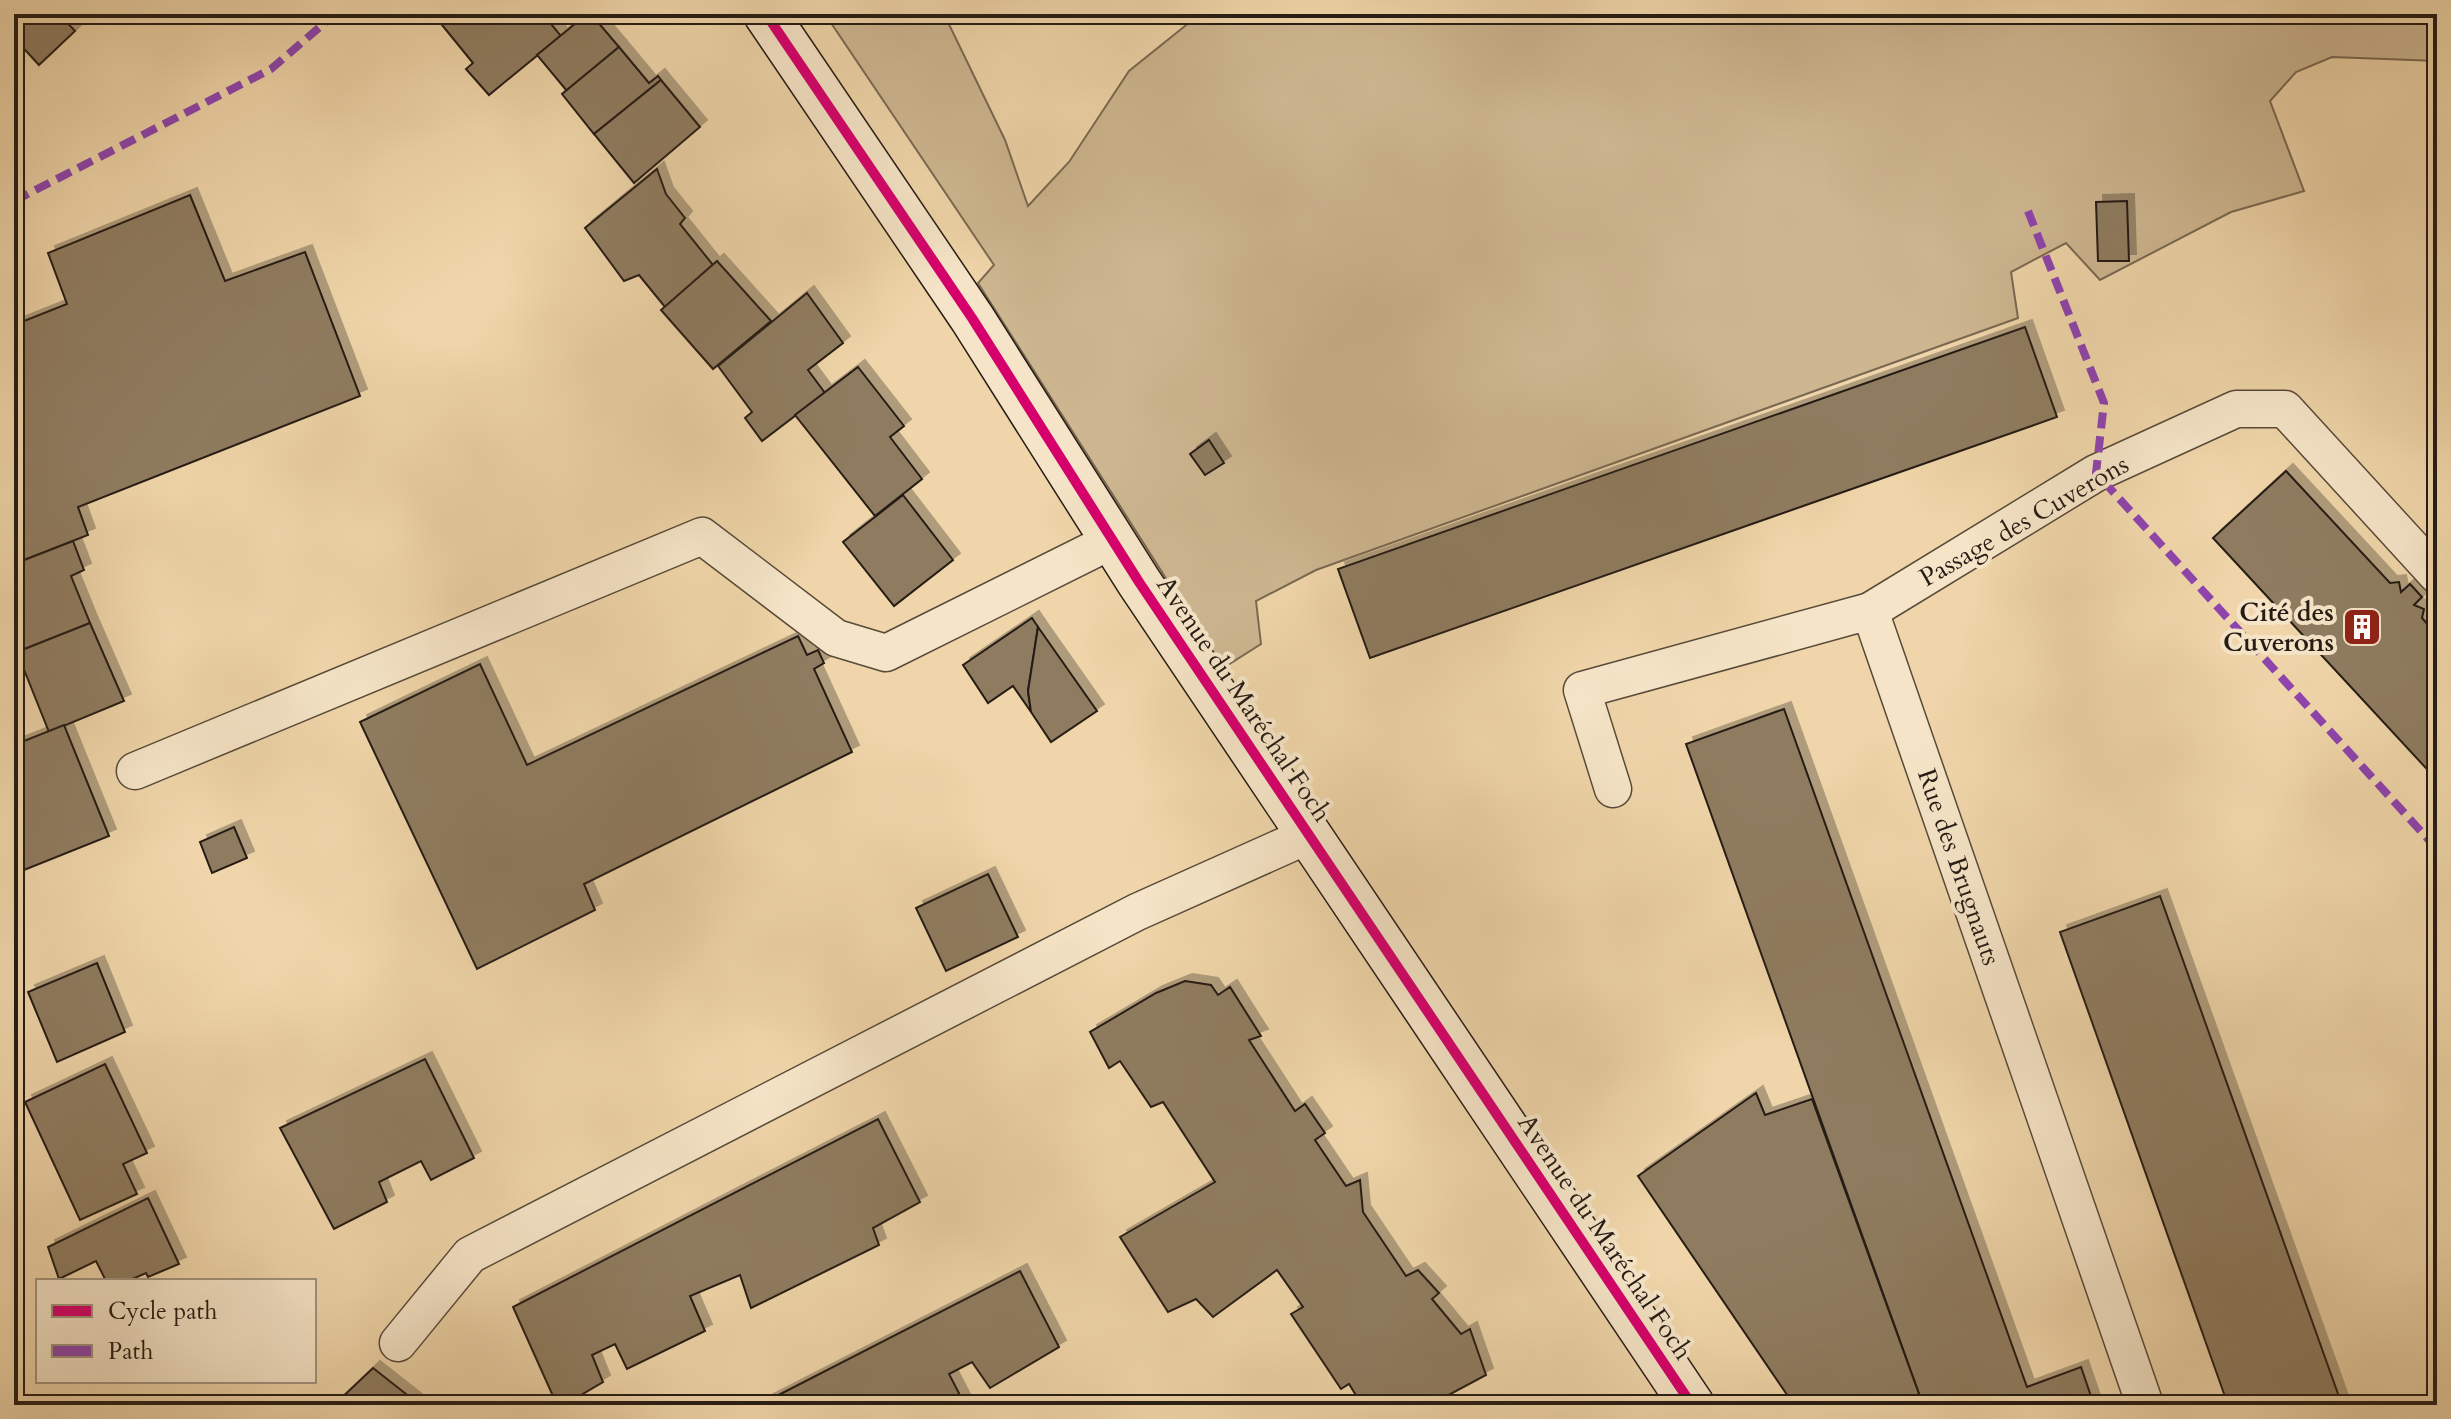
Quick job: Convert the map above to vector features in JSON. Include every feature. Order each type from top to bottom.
[{"type":"main road","name":"Avenue du Maréchal Foch","points":[[766,14],[972,318],[1113,540],[1692,1405]]},
{"type":"lane","name":"Passage des Cuverons","points":[[1870,611],[2096,473],[2236,409],[2285,409],[2437,575]]},
{"type":"lane","points":[[135,771],[702,536],[836,638],[886,653],[1113,540]]},
{"type":"lane","points":[[1613,789],[1582,690],[1870,611]]},
{"type":"lane","name":"Rue des Brugnauts","points":[[1870,611],[2145,1405]]},
{"type":"lane","points":[[398,1343],[470,1255],[1137,912],[1309,835]]},
{"type":"shaded area","points":[[825,14],[944,14],[1005,140],[1028,206],[1069,162],[1129,71],[1200,14],[2437,14],[2437,61],[2332,57],[2296,72],[2270,101],[2304,191],[2231,212],[2100,280],[2066,243],[2011,272],[2018,318],[1316,570],[1256,601],[1261,644],[1223,668],[978,283],[994,265]]},
{"type":"building","points":[[14,14],[59,14],[75,31],[39,65],[14,38]]},
{"type":"building","points":[[433,14],[543,14],[561,36],[489,95],[466,69],[473,63]]},
{"type":"building","points":[[587,14],[591,14],[619,47],[567,91],[537,55]]},
{"type":"building","points":[[619,47],[649,83],[658,76],[661,80],[594,134],[562,94]]},
{"type":"building","points":[[661,80],[700,127],[634,183],[594,134]]},
{"type":"building","points":[[657,169],[666,194],[685,218],[680,224],[713,265],[665,307],[639,275],[624,281],[585,228]]},
{"type":"building","points":[[190,195],[225,281],[305,252],[360,396],[78,507],[88,535],[14,564],[14,325],[67,304],[48,253]]},
{"type":"building","points":[[2127,201],[2129,261],[2098,261],[2096,202]]},
{"type":"building","points":[[717,261],[771,321],[713,369],[661,310]]},
{"type":"building","points":[[807,293],[843,343],[808,370],[825,393],[762,441],[745,418],[752,412],[718,366]]},
{"type":"building","points":[[2025,327],[2057,417],[1370,658],[1338,569]]},
{"type":"building","points":[[858,367],[904,426],[890,437],[922,479],[875,516],[795,415]]},
{"type":"building","points":[[1209,440],[1224,463],[1205,475],[1190,454]]},
{"type":"building","name":"Cité des Cuverons","points":[[2286,471],[2390,583],[2399,582],[2401,592],[2410,584],[2422,597],[2414,605],[2424,609],[2422,618],[2437,635],[2437,780],[2213,538]]},
{"type":"building","points":[[903,495],[953,560],[894,606],[843,542]]},
{"type":"building","points":[[73,541],[84,570],[71,576],[90,623],[17,652],[14,643],[14,564]]},
{"type":"building","points":[[1032,618],[1038,627],[1028,691],[1031,712],[1013,686],[988,703],[963,665]]},
{"type":"building","points":[[90,623],[124,701],[49,732],[17,652]]},
{"type":"building","points":[[1038,627],[1097,711],[1051,742],[1031,712],[1028,691]]},
{"type":"building","points":[[798,636],[807,655],[818,650],[824,663],[814,669],[852,752],[584,884],[595,910],[477,969],[360,722],[480,664],[527,765]]},
{"type":"building","points":[[1784,709],[2027,1387],[2081,1367],[2094,1405],[1923,1405],[1686,744]]},
{"type":"building","points":[[64,725],[109,836],[14,874],[14,745]]},
{"type":"building","points":[[234,827],[247,858],[212,873],[200,842]]},
{"type":"building","points":[[988,874],[1018,937],[946,971],[916,908]]},
{"type":"building","points":[[2160,896],[2342,1405],[2228,1405],[2060,932]]},
{"type":"building","points":[[97,963],[125,1032],[57,1062],[28,992]]},
{"type":"building","points":[[1185,981],[1211,985],[1218,995],[1230,987],[1261,1036],[1249,1040],[1295,1111],[1305,1104],[1325,1133],[1315,1140],[1346,1186],[1360,1180],[1363,1212],[1406,1276],[1418,1270],[1439,1293],[1432,1299],[1461,1334],[1470,1329],[1486,1375],[1430,1405],[1362,1405],[1349,1384],[1341,1389],[1291,1314],[1303,1307],[1277,1270],[1213,1317],[1196,1299],[1168,1312],[1120,1237],[1215,1182],[1163,1102],[1151,1107],[1120,1061],[1109,1068],[1090,1032],[1156,993]]},
{"type":"building","points":[[425,1059],[474,1158],[431,1180],[421,1161],[379,1182],[387,1202],[334,1229],[280,1128]]},
{"type":"building","points":[[105,1064],[147,1153],[123,1164],[137,1194],[80,1220],[25,1102]]},
{"type":"building","points":[[1756,1093],[1765,1115],[1812,1099],[1923,1405],[1794,1405],[1638,1176]]},
{"type":"building","points":[[878,1119],[920,1202],[873,1228],[879,1245],[751,1308],[740,1275],[690,1296],[705,1331],[627,1369],[615,1344],[592,1355],[603,1382],[564,1405],[557,1405],[513,1307]]},
{"type":"building","points":[[148,1198],[179,1264],[148,1277],[146,1273],[132,1279],[105,1279],[96,1261],[59,1279],[48,1247]]},
{"type":"building","points":[[1020,1271],[1059,1347],[990,1388],[972,1362],[949,1374],[963,1401],[955,1405],[759,1405]]},
{"type":"building","points":[[373,1368],[420,1405],[334,1405]]},
{"type":"marked path","points":[[14,201],[271,69],[335,14]]},
{"type":"marked path","points":[[2028,211],[2104,403],[2096,473],[2437,849]]},
{"type":"cycle path","points":[[766,14],[972,318],[1139,582],[1692,1405]]},
{"type":"place","name":"Cité des Cuverons","points":[[2362,627]]}]
